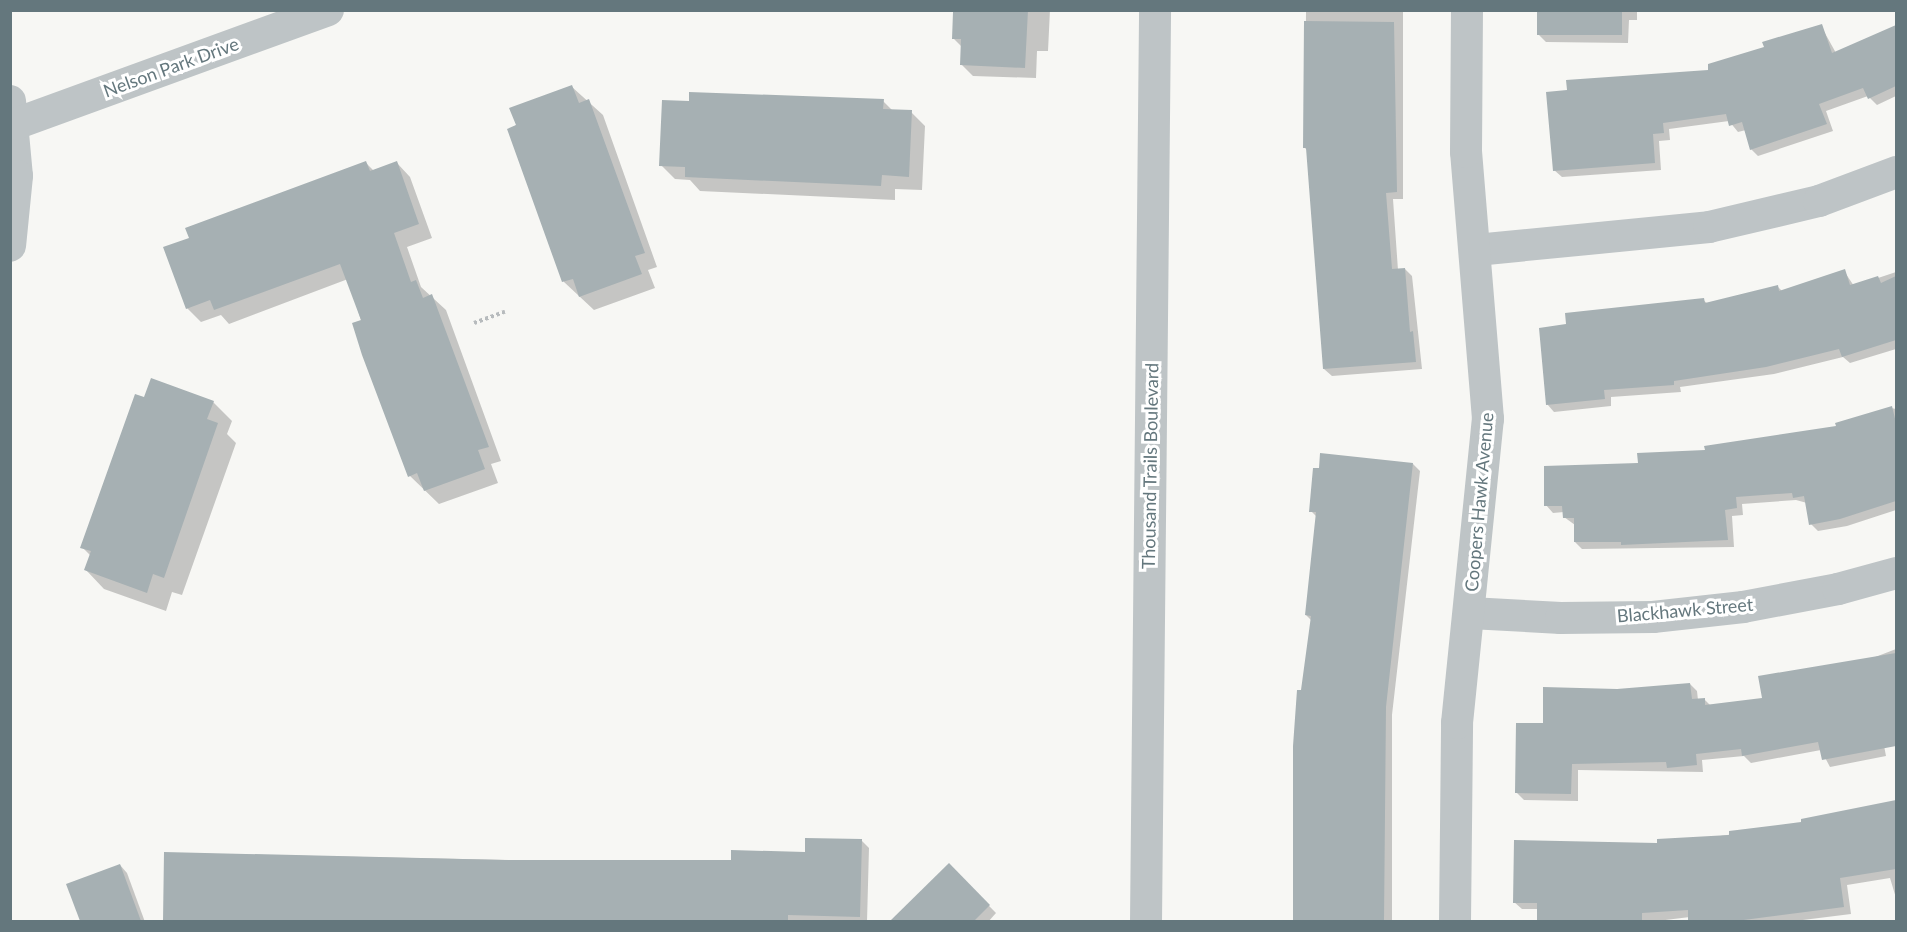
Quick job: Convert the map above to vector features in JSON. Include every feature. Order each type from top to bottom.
[{"type":"street","name":"Nelson Park Drive","points":[[10,246],[16,203],[13,113],[328,10]]},
{"type":"street","name":"Thousand Trails Boulevard","points":[[1146,921],[1155,10]]},
{"type":"street","name":"Coopers Hawk Avenue","points":[[1455,921],[1457,723],[1488,419],[1476,250],[1466,152],[1467,10]]},
{"type":"street","points":[[1476,250],[1666,234],[1729,224],[1819,201],[1896,172]]},
{"type":"street","name":"Blackhawk Street","points":[[1470,613],[1560,618],[1653,617],[1743,607],[1838,589],[1896,573]]},
{"type":"path","points":[[474,323],[505,312]]},
{"type":"building","points":[[1028,10],[1025,68],[960,65],[961,39],[952,39],[953,12]]},
{"type":"building","points":[[1537,10],[1622,10],[1622,35],[1537,35]]},
{"type":"building","points":[[1304,21],[1394,22],[1397,192],[1386,193],[1392,269],[1405,268],[1410,332],[1413,331],[1416,362],[1323,369],[1306,148],[1303,148]]},
{"type":"building","points":[[1822,24],[1832,53],[1896,25],[1896,86],[1868,99],[1863,88],[1819,104],[1827,124],[1750,150],[1742,122],[1729,126],[1726,114],[1663,123],[1664,133],[1653,134],[1655,163],[1553,171],[1546,92],[1567,90],[1566,80],[1708,70],[1708,64],[1764,47],[1762,42]]},
{"type":"building","points":[[572,85],[579,103],[589,99],[645,253],[635,256],[642,274],[579,297],[573,279],[562,282],[507,129],[516,125],[509,108]]},
{"type":"building","points":[[689,92],[884,99],[883,109],[912,110],[909,177],[882,175],[881,186],[685,177],[685,167],[659,166],[662,100],[689,101]]},
{"type":"building","points":[[366,161],[370,171],[397,161],[419,224],[394,233],[411,282],[416,280],[423,298],[432,294],[489,447],[478,450],[485,469],[424,491],[417,473],[408,477],[362,355],[352,323],[361,320],[340,264],[214,310],[210,300],[186,309],[163,247],[189,238],[185,228]]},
{"type":"building","points":[[1845,269],[1850,285],[1878,276],[1881,283],[1896,276],[1896,340],[1842,357],[1839,349],[1766,367],[1674,381],[1674,385],[1604,390],[1605,399],[1546,405],[1539,328],[1566,324],[1565,313],[1704,298],[1705,303],[1778,285],[1779,291]]},
{"type":"building","points":[[151,378],[214,401],[207,419],[218,423],[164,578],[153,574],[147,593],[84,570],[91,551],[80,548],[135,394],[144,397]]},
{"type":"building","points":[[1892,406],[1896,423],[1896,501],[1840,519],[1809,525],[1804,496],[1793,498],[1792,493],[1736,497],[1737,508],[1725,510],[1728,540],[1621,545],[1621,542],[1574,542],[1574,518],[1563,518],[1562,506],[1544,506],[1544,466],[1638,463],[1637,453],[1705,450],[1704,446],[1836,426],[1835,423]]},
{"type":"building","points":[[1320,453],[1413,463],[1386,707],[1384,921],[1293,921],[1293,746],[1297,690],[1301,690],[1311,616],[1305,615],[1316,512],[1309,512],[1313,468],[1319,468]]},
{"type":"building","points":[[1896,653],[1896,746],[1822,760],[1818,742],[1742,756],[1741,749],[1696,754],[1697,765],[1667,768],[1666,762],[1572,764],[1571,794],[1515,793],[1516,723],[1543,723],[1543,687],[1617,689],[1690,683],[1692,699],[1705,698],[1705,705],[1762,698],[1758,676]]},
{"type":"building","points":[[1896,800],[1896,869],[1840,878],[1844,907],[1736,921],[1688,921],[1688,910],[1642,913],[1642,921],[1537,921],[1537,903],[1513,903],[1514,840],[1657,843],[1657,839],[1729,835],[1729,831],[1801,822],[1801,819]]},
{"type":"building","points":[[805,838],[862,839],[860,917],[788,915],[788,921],[163,921],[164,852],[505,860],[731,860],[731,850],[805,852]]},
{"type":"building","points":[[949,863],[990,905],[974,921],[890,921]]},
{"type":"building","points":[[120,864],[141,921],[80,921],[66,884]]}]
